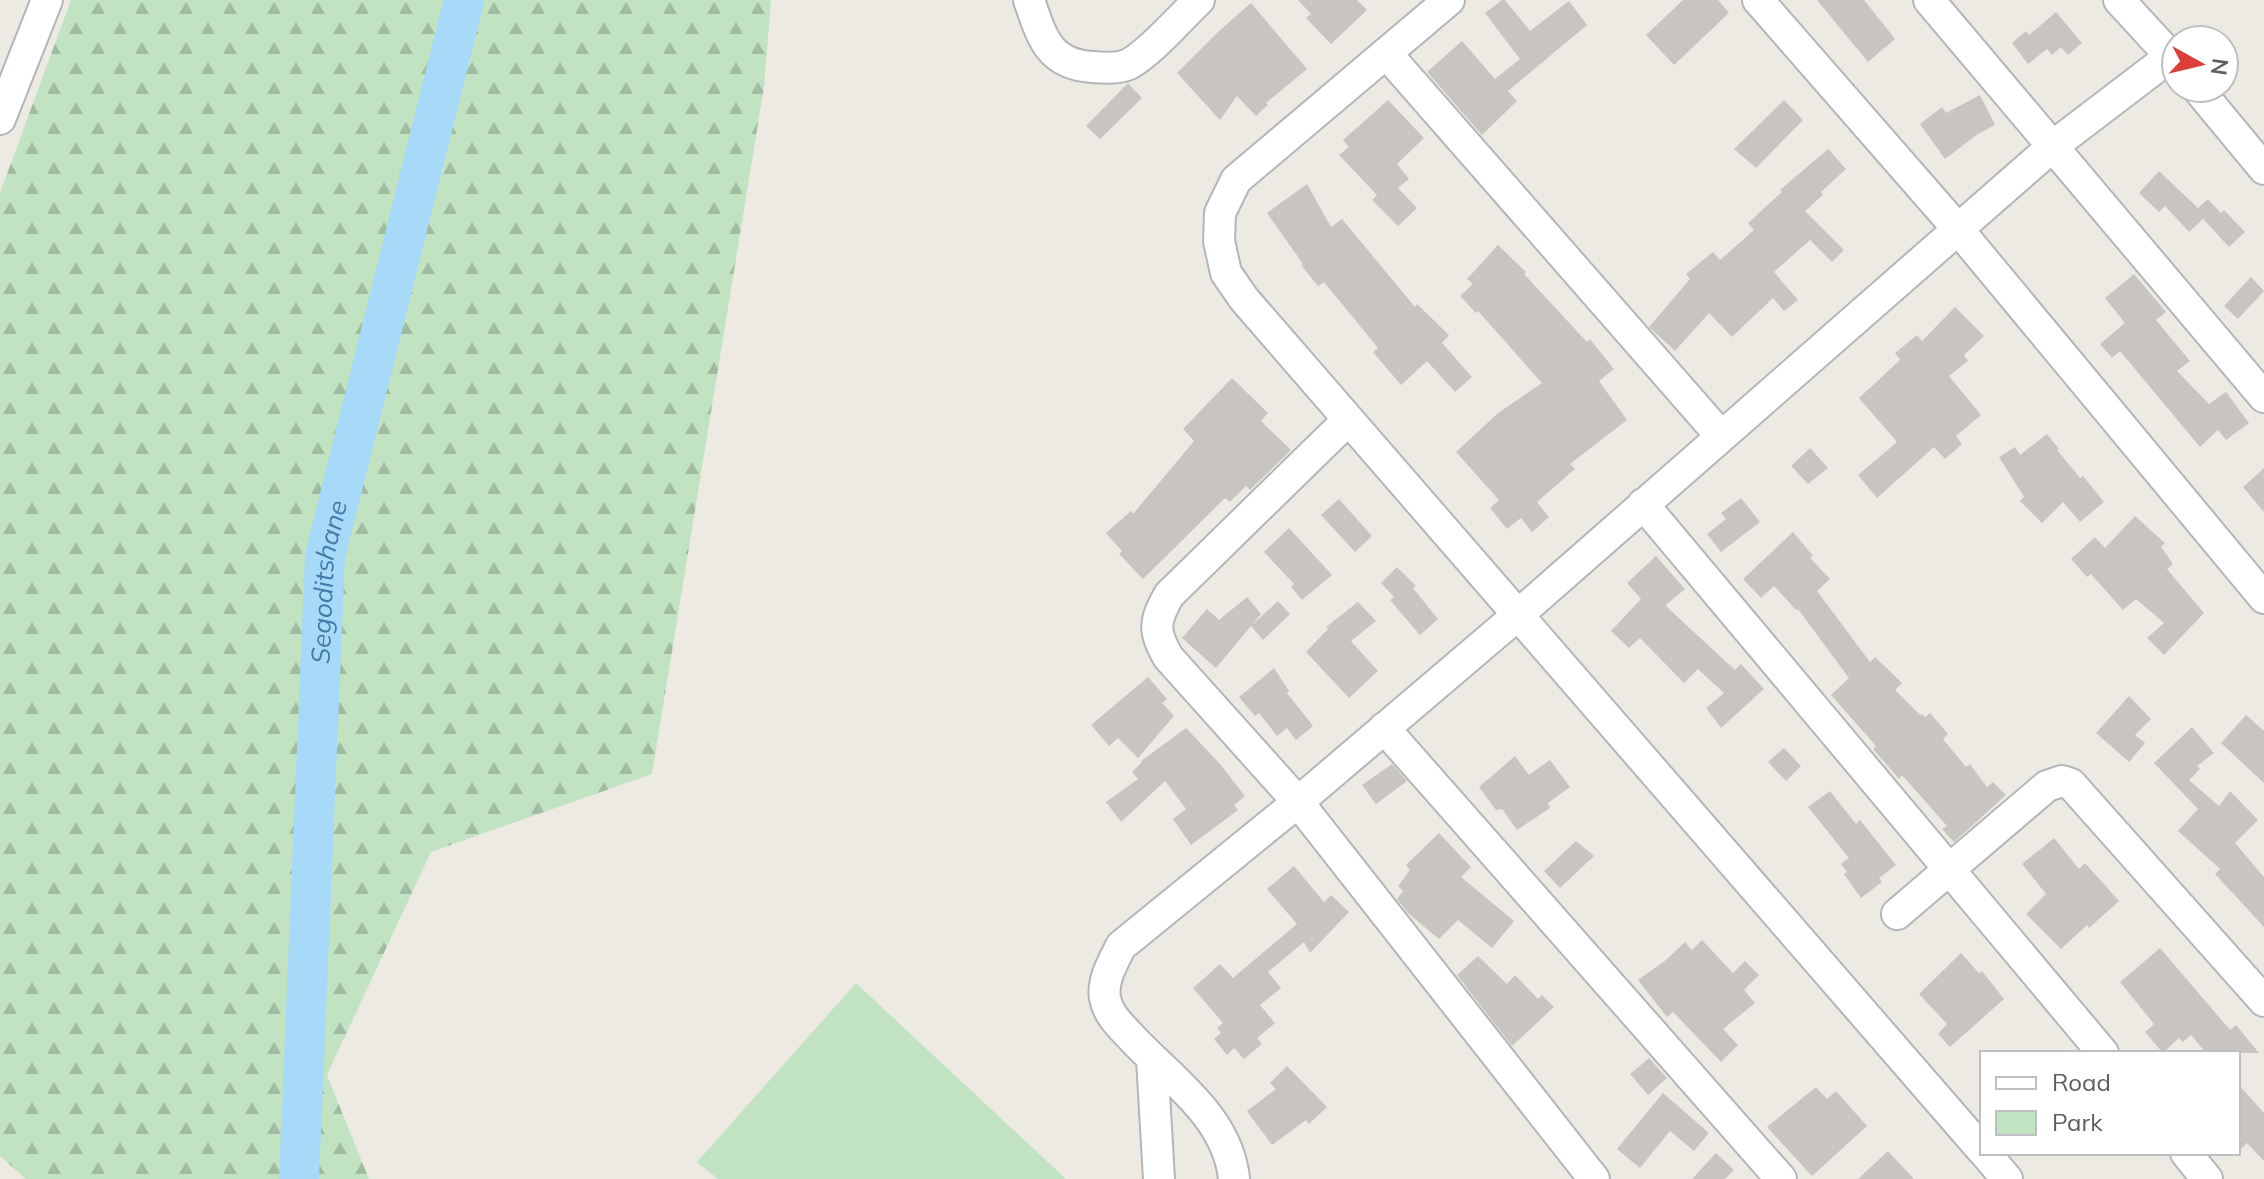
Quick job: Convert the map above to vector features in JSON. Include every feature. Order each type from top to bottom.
[{"type":"street","points":[[0,119],[47,0]]},
{"type":"street","points":[[1029,0],[1042,34],[1056,57],[1075,66],[1105,68],[1129,64],[1199,0]]},
{"type":"street","points":[[1449,0],[1236,180],[1220,213],[1219,241],[1226,273],[1244,299],[1347,421],[1519,614],[1980,1146]]},
{"type":"street","points":[[1758,0],[1957,228],[2264,598]]},
{"type":"street","points":[[1929,0],[2264,397]]},
{"type":"street","points":[[2119,0],[2160,45]]},
{"type":"street","points":[[1386,53],[1721,436]]},
{"type":"street","points":[[1234,1179],[1233,1167],[1219,1131],[1192,1096],[1152,1059],[1111,1014],[1104,996],[1107,974],[1121,946],[1298,802],[1519,614],[2053,146],[2160,68]]},
{"type":"street","points":[[2210,104],[2264,169]]},
{"type":"street","points":[[1347,421],[1169,595],[1158,615],[1156,635],[1168,657],[1298,802],[1594,1179]]},
{"type":"street","points":[[1643,504],[2101,1051]]},
{"type":"street","points":[[1384,728],[1781,1179]]},
{"type":"street","points":[[1897,914],[2047,786],[2062,781],[2071,784],[2264,1001]]},
{"type":"street","points":[[1152,1059],[1159,1179]]},
{"type":"street","points":[[1987,1155],[2007,1179]]},
{"type":"street","points":[[2188,1155],[2207,1179]]},
{"type":"green space","points":[[71,0],[771,0],[764,87],[652,774],[431,852],[327,1075],[369,1179],[26,1179],[0,1156],[0,193]]},
{"type":"green space","points":[[856,983],[1066,1179],[718,1179],[697,1162]]},
{"type":"building","points":[[1298,0],[1357,0],[1367,10],[1331,44],[1306,18],[1311,14]]},
{"type":"building","points":[[1502,0],[1530,31],[1569,1],[1587,25],[1508,91],[1517,101],[1482,135],[1427,72],[1462,41],[1495,79],[1520,59],[1485,13]]},
{"type":"building","points":[[1683,0],[1718,0],[1729,13],[1674,65],[1646,35]]},
{"type":"building","points":[[1817,0],[1864,0],[1895,39],[1868,62]]},
{"type":"building","points":[[1251,3],[1307,69],[1266,103],[1268,105],[1256,116],[1237,96],[1220,120],[1177,73]]},
{"type":"building","points":[[2056,12],[2082,43],[2068,55],[2061,47],[2052,55],[2047,49],[2028,64],[2012,43],[2026,31],[2029,35]]},
{"type":"building","points":[[1128,83],[1142,98],[1100,139],[1086,126]]},
{"type":"building","points":[[1980,95],[1995,125],[1945,159],[1920,124],[1942,107],[1946,113]]},
{"type":"building","points":[[1388,100],[1424,138],[1397,164],[1409,179],[1398,188],[1417,208],[1398,226],[1372,200],[1377,195],[1339,155],[1349,147],[1343,140]]},
{"type":"building","points":[[1784,100],[1803,120],[1756,168],[1734,149]]},
{"type":"building","points":[[1828,149],[1846,169],[1805,211],[1844,250],[1832,262],[1810,240],[1774,272],[1798,300],[1784,311],[1773,298],[1732,337],[1709,313],[1675,351],[1649,327],[1690,279],[1686,274],[1713,252],[1720,260],[1754,230],[1748,223],[1782,192],[1780,190]]},
{"type":"building","points":[[2159,171],[2198,208],[2208,199],[2221,213],[2224,210],[2245,232],[2229,247],[2203,219],[2189,232],[2165,206],[2159,212],[2139,193]]},
{"type":"building","points":[[1307,184],[1331,227],[1342,219],[1415,307],[1417,304],[1449,335],[1442,343],[1472,377],[1455,392],[1427,361],[1401,385],[1373,352],[1378,348],[1324,282],[1318,286],[1301,265],[1267,213]]},
{"type":"building","points":[[1498,245],[1587,342],[1590,339],[1614,369],[1599,381],[1627,420],[1570,464],[1575,469],[1537,502],[1549,517],[1532,532],[1521,518],[1507,529],[1490,508],[1499,500],[1456,452],[1498,413],[1542,383],[1478,311],[1476,313],[1460,296],[1473,284],[1467,279]]},
{"type":"building","points":[[2134,274],[2166,312],[2156,320],[2190,361],[2177,371],[2209,404],[2226,392],[2249,423],[2226,440],[2218,430],[2200,447],[2120,351],[2112,358],[2100,344],[2125,323],[2105,298]]},
{"type":"building","points":[[2251,277],[2264,291],[2238,319],[2224,306]]},
{"type":"building","points":[[1955,307],[1984,336],[1964,355],[1968,361],[1949,376],[1981,415],[1956,436],[1962,444],[1945,459],[1934,447],[1877,498],[1858,475],[1897,442],[1859,398],[1900,360],[1895,353],[1917,335],[1922,341]]},
{"type":"building","points":[[1232,378],[1268,413],[1261,421],[1291,450],[1250,490],[1246,486],[1230,502],[1225,498],[1143,579],[1119,554],[1122,551],[1106,533],[1131,511],[1133,514],[1194,441],[1183,429]]},
{"type":"building","points":[[2047,434],[2080,478],[2083,476],[2104,502],[2080,522],[2063,502],[2042,523],[2020,501],[2024,497],[1999,457],[2015,447],[2020,455]]},
{"type":"building","points":[[1810,448],[1828,468],[1808,484],[1791,466]]},
{"type":"building","points":[[2264,468],[2264,512],[2243,487]]},
{"type":"building","points":[[1741,498],[1760,522],[1721,552],[1707,534],[1726,519],[1721,513]]},
{"type":"building","points":[[1339,499],[1372,536],[1355,552],[1321,515]]},
{"type":"building","points":[[2135,516],[2165,543],[2161,547],[2173,564],[2167,569],[2204,613],[2164,655],[2147,638],[2164,623],[2136,599],[2123,610],[2091,574],[2087,577],[2071,559],[2095,537],[2105,548]]},
{"type":"building","points":[[1289,528],[1332,575],[1302,600],[1291,587],[1294,584],[1264,552]]},
{"type":"building","points":[[1793,532],[1813,556],[1810,558],[1830,579],[1817,591],[1870,662],[1875,657],[1902,683],[1895,690],[1920,715],[1925,717],[1930,713],[1948,734],[1943,739],[1966,767],[1970,764],[1987,787],[1993,782],[2006,795],[1954,842],[1942,829],[1947,826],[1902,775],[1899,779],[1873,749],[1876,746],[1831,695],[1849,678],[1798,609],[1774,586],[1761,598],[1743,579]]},
{"type":"building","points":[[1656,556],[1685,589],[1666,605],[1668,608],[1735,670],[1741,664],[1764,689],[1721,728],[1706,708],[1724,693],[1698,669],[1684,683],[1640,638],[1629,648],[1611,631],[1641,599],[1627,583]]},
{"type":"building","points":[[1397,567],[1416,586],[1413,588],[1438,619],[1420,635],[1390,600],[1394,597],[1381,583]]},
{"type":"building","points":[[1247,597],[1261,614],[1216,668],[1182,638],[1207,609],[1219,620]]},
{"type":"building","points":[[1278,601],[1290,614],[1263,640],[1251,626]]},
{"type":"building","points":[[1358,602],[1376,621],[1351,641],[1378,671],[1349,698],[1306,652],[1328,629],[1326,627]]},
{"type":"building","points":[[1274,668],[1289,691],[1287,693],[1313,726],[1296,740],[1287,728],[1277,736],[1259,713],[1255,716],[1239,697]]},
{"type":"building","points":[[1148,677],[1167,699],[1162,703],[1174,716],[1138,758],[1118,738],[1109,746],[1091,725]]},
{"type":"building","points":[[2129,696],[2151,719],[2135,735],[2145,743],[2129,762],[2096,733]]},
{"type":"building","points":[[2246,715],[2264,731],[2264,783],[2221,743]]},
{"type":"building","points":[[2192,727],[2214,753],[2197,766],[2200,769],[2189,780],[2219,806],[2230,791],[2258,820],[2235,843],[2264,877],[2264,927],[2215,874],[2220,869],[2178,831],[2198,809],[2154,763]]},
{"type":"building","points":[[1186,728],[1245,796],[1234,805],[1238,810],[1191,845],[1173,819],[1186,809],[1165,781],[1121,822],[1106,802],[1138,779],[1132,772],[1141,761]]},
{"type":"building","points":[[1784,748],[1801,766],[1786,781],[1768,762]]},
{"type":"building","points":[[1515,756],[1529,775],[1550,760],[1570,787],[1548,803],[1550,808],[1517,830],[1502,809],[1496,810],[1479,787]]},
{"type":"building","points":[[1392,764],[1407,781],[1376,804],[1362,785]]},
{"type":"building","points":[[1830,791],[1856,824],[1860,820],[1896,865],[1879,878],[1882,882],[1861,898],[1844,874],[1847,872],[1841,864],[1849,858],[1808,807]]},
{"type":"building","points":[[1439,833],[1471,867],[1461,877],[1514,921],[1492,948],[1458,920],[1439,939],[1408,913],[1397,899],[1403,891],[1398,886],[1410,870],[1406,865]]},
{"type":"building","points":[[2054,838],[2079,869],[2085,863],[2119,901],[2061,949],[2026,914],[2046,894],[2022,864]]},
{"type":"building","points":[[1576,841],[1594,856],[1560,888],[1544,871]]},
{"type":"building","points":[[1294,866],[1324,902],[1331,895],[1349,912],[1310,953],[1304,942],[1268,972],[1281,988],[1260,1005],[1275,1023],[1257,1038],[1262,1044],[1244,1059],[1234,1048],[1227,1055],[1214,1039],[1221,1033],[1217,1028],[1223,1023],[1193,988],[1220,964],[1233,978],[1297,924],[1267,889]]},
{"type":"building","points":[[1702,940],[1733,973],[1745,961],[1759,975],[1744,990],[1755,1003],[1723,1029],[1738,1045],[1721,1062],[1673,1012],[1667,1017],[1638,980],[1685,942],[1692,950]]},
{"type":"building","points":[[2160,948],[2230,1030],[2236,1025],[2259,1053],[2204,1051],[2191,1035],[2183,1042],[2179,1038],[2161,1051],[2145,1032],[2154,1024],[2120,982]]},
{"type":"building","points":[[1961,953],[1979,973],[1982,971],[2004,999],[1950,1047],[1938,1034],[1947,1024],[1919,994]]},
{"type":"building","points":[[1478,956],[1507,984],[1515,975],[1538,999],[1542,995],[1554,1007],[1512,1046],[1457,975]]},
{"type":"building","points":[[1649,1058],[1667,1078],[1648,1095],[1630,1074]]},
{"type":"building","points":[[1287,1066],[1327,1107],[1309,1124],[1306,1120],[1272,1145],[1247,1111],[1276,1089],[1270,1083]]},
{"type":"building","points":[[2240,1086],[2264,1113],[2264,1161],[2247,1143],[2240,1150]]},
{"type":"building","points":[[1816,1087],[1827,1099],[1836,1091],[1867,1126],[1812,1176],[1767,1127]]},
{"type":"building","points":[[1663,1093],[1709,1133],[1694,1151],[1670,1131],[1640,1168],[1617,1149]]},
{"type":"building","points":[[1888,1151],[1914,1179],[1858,1179]]},
{"type":"building","points":[[1716,1153],[1734,1170],[1725,1179],[1692,1179]]},
{"type":"waterway","name":"Segoditshane","points":[[299,1179],[325,556],[464,0]]}]
